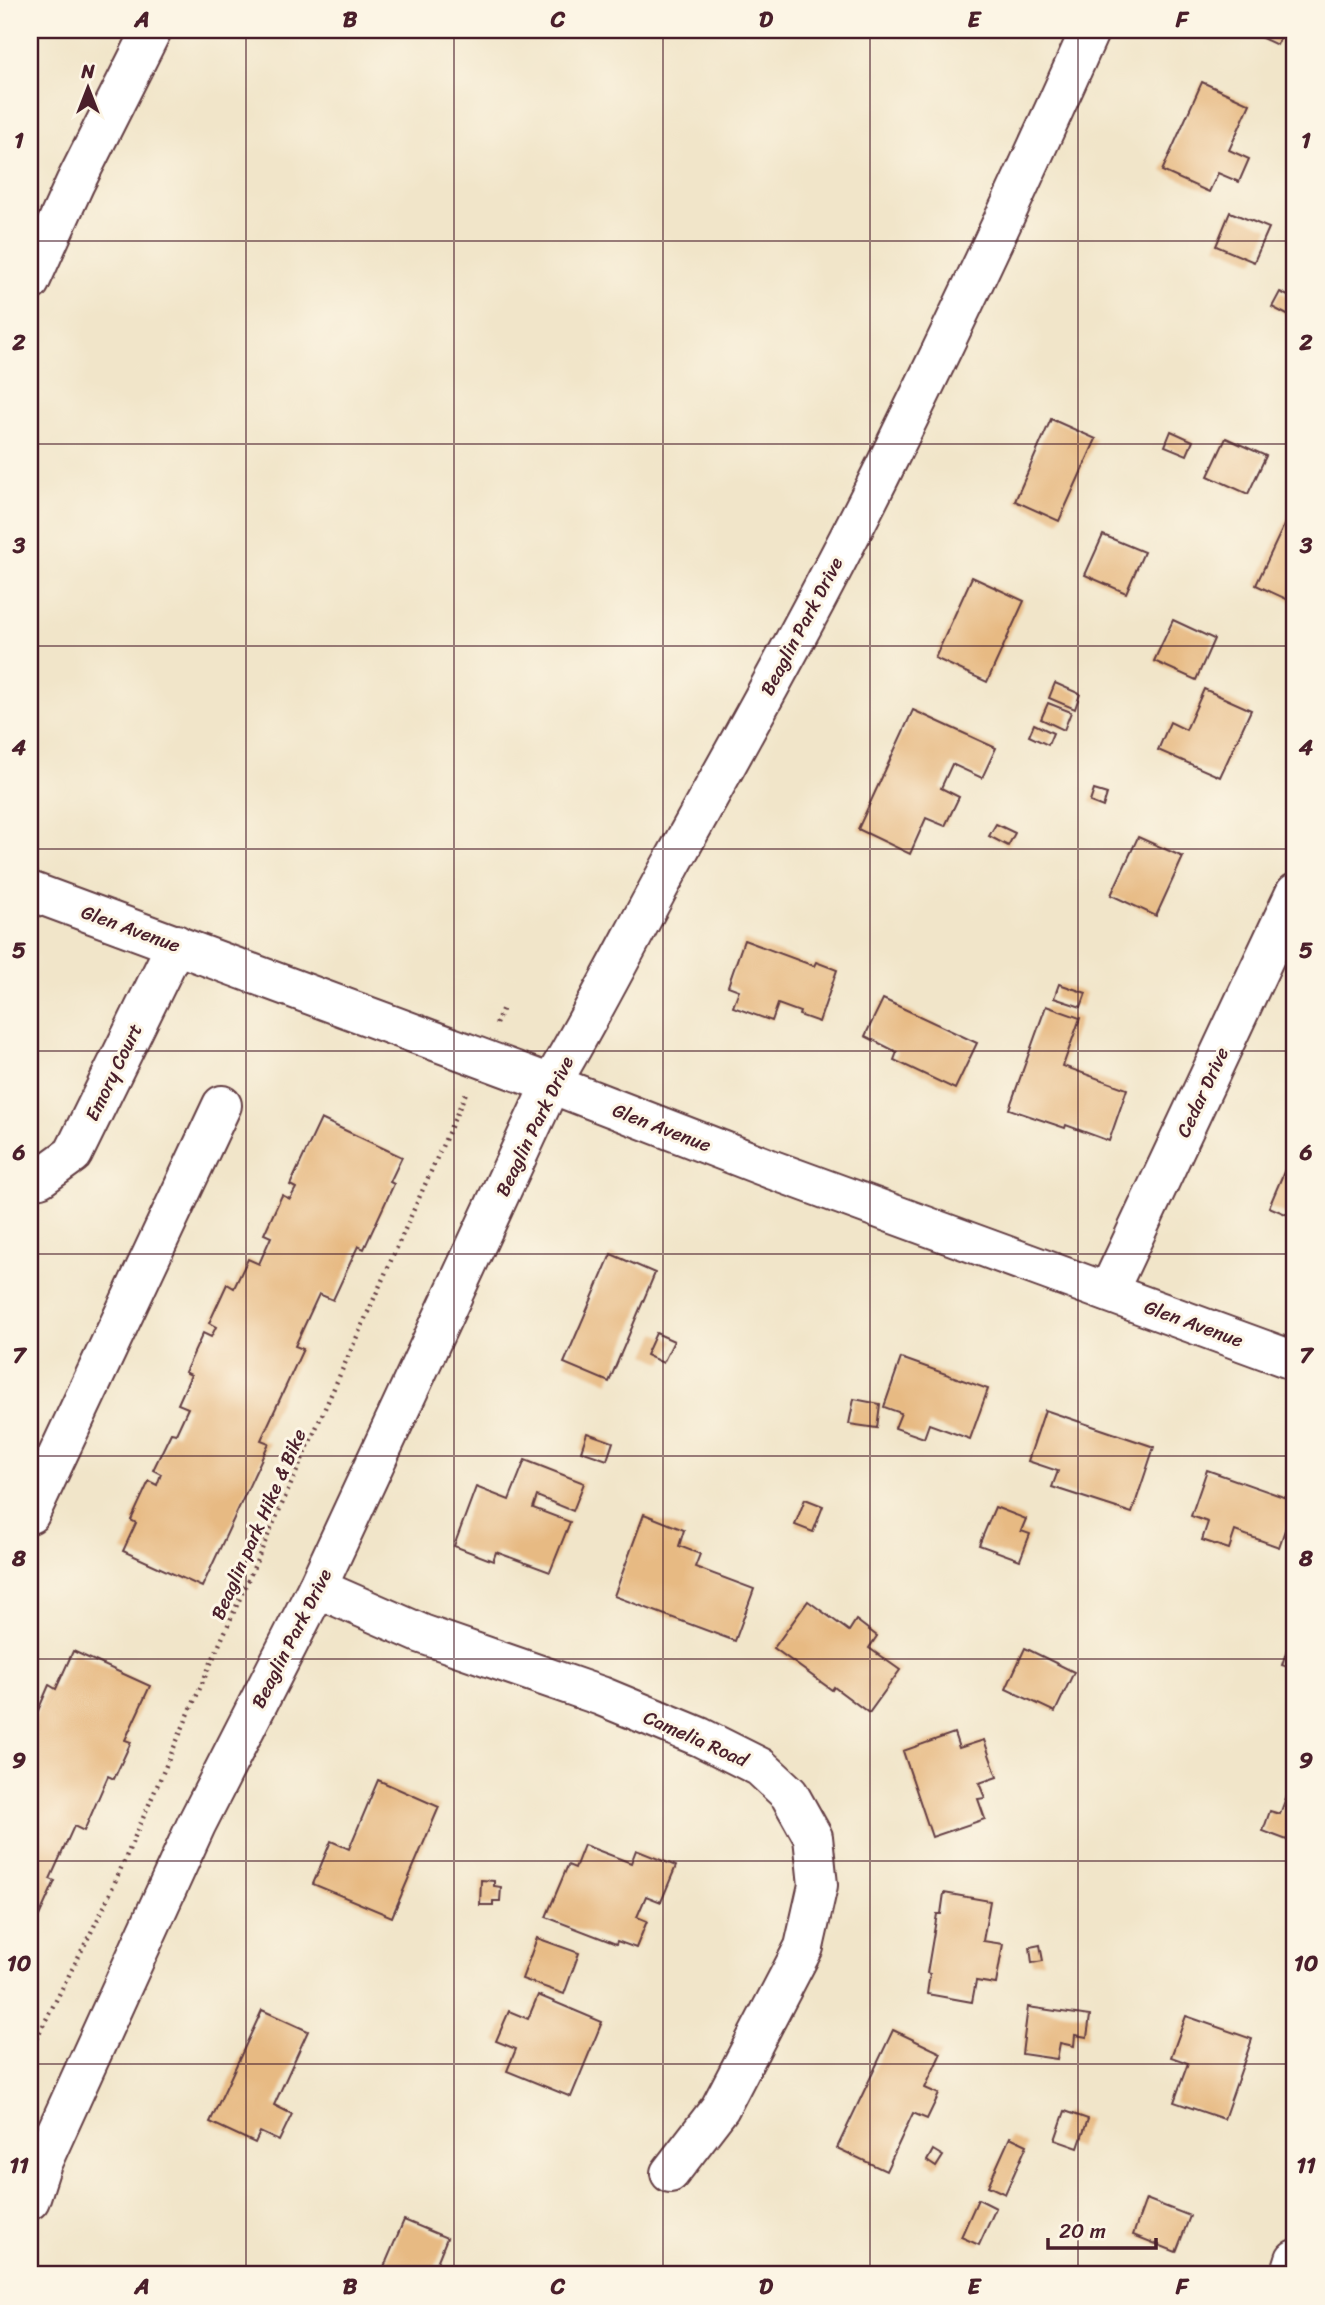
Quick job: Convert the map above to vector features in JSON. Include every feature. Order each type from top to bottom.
[{"type":"street","points":[[30,282],[75,183],[152,30]]},
{"type":"street","name":"Beaglin Park Drive","points":[[30,2200],[42,2162],[197,1825],[317,1588],[551,1084],[590,1020],[649,904],[857,523],[900,437],[1090,30]]},
{"type":"street","name":"Glen Avenue","points":[[30,891],[551,1084],[773,1170],[1295,1361]]},
{"type":"street","name":"Cedar Drive","points":[[1108,1292],[1295,892]]},
{"type":"street","name":"Emory Court","points":[[30,1180],[40,1178],[73,1154],[176,944]]},
{"type":"street","points":[[30,1514],[222,1105]]},
{"type":"street","name":"Camelia Road","points":[[317,1588],[422,1634],[601,1696],[700,1737],[760,1767],[789,1794],[813,1837],[818,1885],[804,1947],[720,2108],[670,2173]]},
{"type":"street","points":[[1290,2275],[1295,2259]]},
{"type":"path","name":"Beaglin park Hike & Bike","points":[[30,2051],[104,1907],[504,1005]]},
{"type":"building","points":[[1245,30],[1284,30],[1277,45]]},
{"type":"building","points":[[1202,82],[1250,104],[1229,150],[1249,159],[1239,182],[1218,173],[1209,192],[1162,171]]},
{"type":"building","points":[[1230,212],[1269,228],[1254,262],[1216,246]]},
{"type":"building","points":[[1280,292],[1290,297],[1295,294],[1295,319],[1272,307]]},
{"type":"building","points":[[1051,419],[1096,439],[1059,521],[1015,501]]},
{"type":"building","points":[[1171,431],[1193,441],[1187,455],[1165,446]]},
{"type":"building","points":[[1226,438],[1266,456],[1248,494],[1208,476]]},
{"type":"building","points":[[1293,506],[1295,507],[1295,603],[1256,585]]},
{"type":"building","points":[[1103,535],[1144,552],[1126,593],[1085,575]]},
{"type":"building","points":[[972,577],[1024,601],[987,682],[935,658]]},
{"type":"building","points":[[1173,620],[1214,639],[1196,680],[1154,661]]},
{"type":"building","points":[[1055,683],[1080,694],[1075,709],[1049,698]]},
{"type":"building","points":[[1204,689],[1251,710],[1220,777],[1158,750],[1170,722],[1186,730]]},
{"type":"building","points":[[1048,703],[1071,712],[1064,730],[1041,719]]},
{"type":"building","points":[[913,710],[996,748],[982,778],[952,764],[941,788],[959,797],[945,826],[926,818],[910,854],[858,829]]},
{"type":"building","points":[[1034,724],[1053,733],[1048,745],[1029,736]]},
{"type":"building","points":[[1094,790],[1107,794],[1103,807],[1090,802]]},
{"type":"building","points":[[996,824],[1015,833],[1008,846],[989,836]]},
{"type":"building","points":[[1138,837],[1183,857],[1156,916],[1111,895]]},
{"type":"building","points":[[744,940],[814,966],[816,962],[837,970],[819,1022],[778,1004],[772,1021],[733,1007],[739,990],[728,986]]},
{"type":"building","points":[[1059,984],[1086,993],[1081,1007],[1054,998]]},
{"type":"building","points":[[883,999],[977,1043],[955,1089],[894,1060],[897,1052],[865,1036]]},
{"type":"building","points":[[1046,1006],[1080,1018],[1063,1066],[1127,1089],[1109,1141],[1066,1125],[1065,1128],[1009,1109]]},
{"type":"building","points":[[321,1119],[402,1157],[390,1182],[394,1184],[364,1249],[358,1246],[333,1300],[319,1294],[295,1346],[303,1349],[261,1440],[269,1443],[202,1587],[123,1551],[136,1523],[131,1520],[149,1481],[157,1485],[161,1474],[153,1470],[171,1433],[176,1434],[188,1408],[178,1404],[191,1375],[185,1372],[203,1333],[211,1337],[216,1327],[209,1323],[227,1284],[234,1288],[248,1259],[259,1264],[271,1237],[264,1234],[282,1195],[290,1199],[296,1188],[290,1185]]},
{"type":"building","points":[[1295,1146],[1295,1218],[1269,1207]]},
{"type":"building","points":[[611,1254],[655,1273],[609,1382],[564,1363]]},
{"type":"building","points":[[656,1333],[674,1341],[663,1363],[646,1355]]},
{"type":"building","points":[[901,1358],[988,1389],[970,1439],[929,1424],[924,1438],[895,1428],[901,1413],[884,1407]]},
{"type":"building","points":[[854,1399],[880,1404],[877,1428],[849,1424]]},
{"type":"building","points":[[1045,1410],[1154,1447],[1132,1513],[1052,1487],[1058,1471],[1028,1461]]},
{"type":"building","points":[[587,1433],[613,1442],[607,1460],[581,1451]]},
{"type":"building","points":[[525,1460],[584,1483],[573,1511],[537,1496],[533,1508],[570,1522],[550,1572],[496,1552],[493,1561],[454,1546],[476,1487],[509,1500]]},
{"type":"building","points":[[1207,1470],[1295,1501],[1279,1547],[1235,1531],[1229,1549],[1202,1540],[1208,1522],[1191,1516]]},
{"type":"building","points":[[805,1499],[823,1506],[813,1532],[795,1525]]},
{"type":"building","points":[[995,1507],[1026,1519],[1021,1531],[1030,1534],[1020,1560],[979,1545]]},
{"type":"building","points":[[644,1514],[684,1530],[679,1546],[700,1554],[695,1567],[754,1589],[735,1641],[614,1596]]},
{"type":"building","points":[[808,1601],[849,1631],[856,1620],[877,1636],[869,1648],[900,1670],[869,1713],[774,1648]]},
{"type":"building","points":[[1292,1633],[1295,1634],[1295,1669],[1282,1665]]},
{"type":"building","points":[[1025,1648],[1074,1672],[1055,1712],[1006,1689]]},
{"type":"building","points":[[73,1651],[150,1686],[125,1740],[131,1742],[114,1779],[108,1776],[84,1831],[74,1826],[50,1879],[55,1881],[39,1916],[32,1914],[30,1920],[30,1729],[49,1685],[56,1689]]},
{"type":"building","points":[[954,1733],[959,1748],[984,1740],[997,1777],[979,1783],[985,1798],[978,1799],[985,1819],[932,1837],[903,1751]]},
{"type":"building","points":[[1295,1774],[1295,1843],[1263,1831],[1270,1811],[1280,1814]]},
{"type":"building","points":[[378,1780],[439,1807],[392,1917],[313,1884],[331,1841],[349,1849]]},
{"type":"building","points":[[584,1845],[631,1863],[636,1850],[676,1866],[661,1902],[646,1896],[637,1917],[647,1921],[636,1948],[617,1941],[616,1944],[546,1917],[568,1865],[575,1868]]},
{"type":"building","points":[[481,1880],[494,1881],[494,1886],[501,1887],[500,1901],[493,1901],[493,1905],[480,1905]]},
{"type":"building","points":[[944,1893],[990,1901],[983,1941],[1003,1944],[996,1984],[976,1981],[972,2002],[927,1994],[930,1974],[927,1973],[937,1914],[941,1914]]},
{"type":"building","points":[[537,1938],[579,1953],[564,1994],[522,1979]]},
{"type":"building","points":[[1040,1945],[1043,1961],[1032,1963],[1030,1947]]},
{"type":"building","points":[[538,1995],[602,2022],[571,2097],[507,2071],[516,2049],[496,2041],[509,2011],[528,2019]]},
{"type":"building","points":[[1028,2007],[1090,2016],[1087,2037],[1075,2035],[1074,2046],[1060,2043],[1057,2059],[1022,2054]]},
{"type":"building","points":[[262,2010],[308,2031],[274,2105],[292,2114],[279,2141],[260,2132],[255,2143],[210,2122]]},
{"type":"building","points":[[1186,2016],[1252,2039],[1224,2119],[1174,2102],[1188,2063],[1171,2057]]},
{"type":"building","points":[[893,2030],[941,2053],[925,2088],[939,2094],[927,2119],[913,2113],[886,2171],[837,2148]]},
{"type":"building","points":[[1065,2111],[1088,2119],[1078,2148],[1055,2140]]},
{"type":"building","points":[[1010,2137],[1027,2145],[1005,2194],[988,2186]]},
{"type":"building","points":[[933,2150],[943,2156],[936,2167],[927,2161]]},
{"type":"building","points":[[978,2199],[996,2208],[979,2245],[961,2237]]},
{"type":"building","points":[[1146,2199],[1190,2216],[1176,2252],[1133,2235]]},
{"type":"building","points":[[404,2220],[447,2238],[432,2275],[397,2275],[383,2269]]}]
